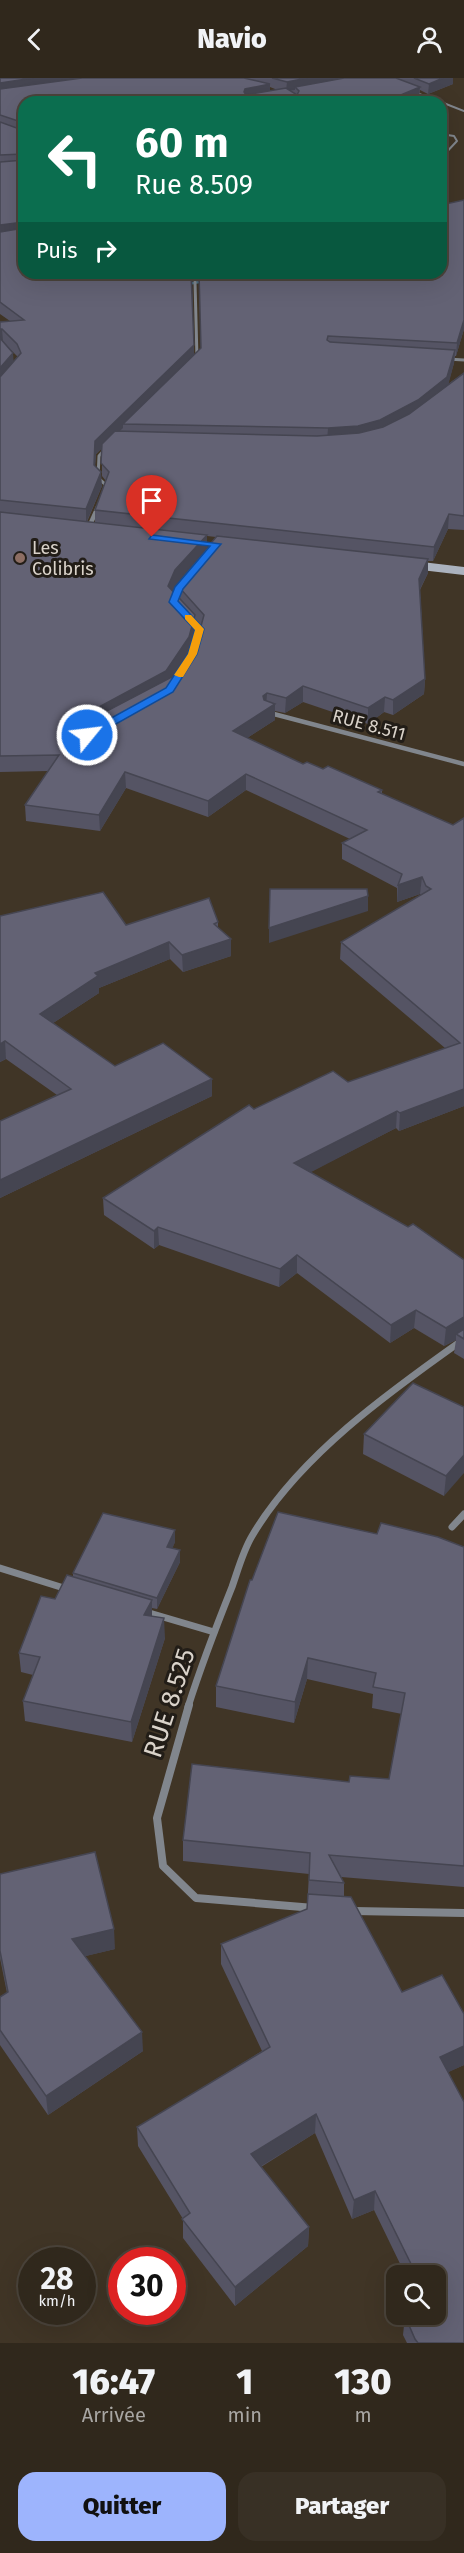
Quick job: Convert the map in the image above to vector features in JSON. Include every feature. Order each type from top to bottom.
[{"type":"main road","points":[[76,529],[100,532]]},
{"type":"main road","points":[[398,564],[464,571]]},
{"type":"street","points":[[410,90],[426,96]]},
{"type":"street","points":[[447,104],[464,111]]},
{"type":"street","points":[[447,134],[454,135],[457,141],[447,152]]},
{"type":"street","points":[[189,367],[198,359],[195,282]]},
{"type":"street","points":[[442,358],[464,360]]},
{"type":"street","points":[[102,494],[106,485],[98,478],[99,456],[112,441]]},
{"type":"street","points":[[88,531],[99,503]]},
{"type":"street","points":[[186,615],[200,629],[193,654]]},
{"type":"street","name":"RUE 8.511","points":[[267,712],[464,764]]},
{"type":"street","name":"RUE 8.525","points":[[318,1909],[196,1898],[163,1866],[157,1818],[169,1769],[214,1632],[251,1537],[289,1484],[331,1443],[406,1381],[464,1339]]},
{"type":"street","points":[[452,1527],[464,1514]]},
{"type":"street","points":[[0,1568],[78,1592]]},
{"type":"street","points":[[135,1608],[214,1632]]},
{"type":"street","points":[[341,1910],[464,1913]]},
{"type":"building","points":[[0,78],[33,78],[0,83]]},
{"type":"building","points":[[82,78],[244,78],[270,84],[245,89],[246,95],[286,88],[297,95],[299,91],[295,87],[344,78],[396,78],[420,87],[398,96],[18,96],[18,121],[0,115],[0,89]]},
{"type":"building","points":[[272,78],[307,78],[287,82]]},
{"type":"building","points":[[414,78],[443,78],[429,84]]},
{"type":"building","points":[[0,122],[18,129],[18,154],[0,155]]},
{"type":"building","points":[[18,160],[18,223],[0,225],[0,162]]},
{"type":"building","points":[[464,200],[464,320],[457,343],[328,336],[327,340],[455,350],[447,377],[418,400],[380,420],[358,426],[328,428],[123,424],[201,348],[199,279],[447,279],[447,204]]},
{"type":"building","points":[[18,229],[18,279],[191,279],[194,345],[95,441],[94,465],[101,472],[86,509],[0,500],[0,377],[21,353],[17,344],[0,329],[0,322],[24,320],[0,302],[0,232]]},
{"type":"building","points":[[0,338],[13,353],[0,368]]},
{"type":"building","points":[[464,373],[464,516],[449,514],[434,547],[95,510],[109,472],[101,463],[102,444],[115,431],[317,436],[359,433],[383,427],[409,414]]},
{"type":"building","points":[[0,512],[207,535],[175,570],[168,586],[195,615],[189,637],[166,671],[84,715],[82,720],[84,723],[172,677],[197,641],[204,615],[178,586],[183,576],[217,536],[428,559],[419,579],[425,679],[393,700],[385,697],[368,708],[303,686],[286,698],[267,693],[263,696],[264,700],[275,704],[233,731],[303,764],[307,762],[323,769],[328,766],[382,790],[378,792],[453,825],[464,818],[464,1089],[400,1113],[397,1111],[294,1163],[408,1227],[413,1224],[464,1260],[464,1317],[446,1328],[416,1310],[391,1325],[297,1255],[280,1269],[158,1227],[154,1231],[103,1198],[249,1105],[254,1109],[333,1071],[348,1082],[460,1043],[341,942],[431,889],[426,886],[422,877],[398,885],[402,874],[342,843],[367,830],[246,774],[208,801],[125,772],[99,815],[25,805],[59,755],[0,756]]},
{"type":"building","points":[[270,889],[367,889],[368,896],[269,928]]},
{"type":"building","points":[[103,892],[126,925],[209,898],[218,922],[214,924],[231,939],[182,955],[169,942],[95,973],[98,976],[40,1014],[115,1066],[163,1043],[212,1079],[0,1180],[0,1121],[71,1089],[5,1041],[0,1044],[0,916]]},
{"type":"building","points":[[464,1329],[464,1339],[456,1334]]},
{"type":"building","points":[[413,1383],[464,1407],[464,1455],[446,1476],[364,1434]]},
{"type":"building","points":[[278,1512],[377,1534],[381,1523],[438,1537],[464,1547],[464,1866],[329,1855],[344,1883],[309,1880],[310,1853],[183,1840],[192,1764],[349,1782],[350,1776],[389,1779],[405,1693],[373,1687],[376,1673],[308,1658],[295,1702],[216,1686],[250,1580],[252,1580]]},
{"type":"building","points":[[103,1513],[175,1530],[167,1547],[180,1550],[157,1598],[73,1573]]},
{"type":"building","points":[[67,1575],[152,1600],[144,1615],[164,1618],[131,1722],[23,1701],[40,1657],[19,1653],[41,1596],[55,1599]]},
{"type":"building","points":[[95,1852],[114,1929],[72,1939],[142,2032],[46,2096],[0,2030],[0,1997],[8,1992],[0,1951],[0,1874]]},
{"type":"building","points":[[308,1894],[351,1897],[402,1992],[442,1975],[464,2014],[464,2046],[440,2057],[464,2102],[464,2343],[418,2343],[415,2339],[409,2325],[446,2325],[446,2265],[412,2265],[375,2191],[354,2200],[316,2114],[251,2154],[309,2227],[235,2287],[182,2219],[190,2213],[137,2127],[270,2047],[221,1944],[307,1909]]},
{"type":"waterway","points":[[173,286],[216,279]]},
{"type":"slow traffic","points":[[179,675],[193,654],[200,629],[188,617]]},
{"type":"place","name":"Les Colibris","points":[[20,558]]},
{"type":"route","points":[[87,735],[169,690],[193,654],[200,629],[173,602],[179,588],[216,544],[152,537]]}]
